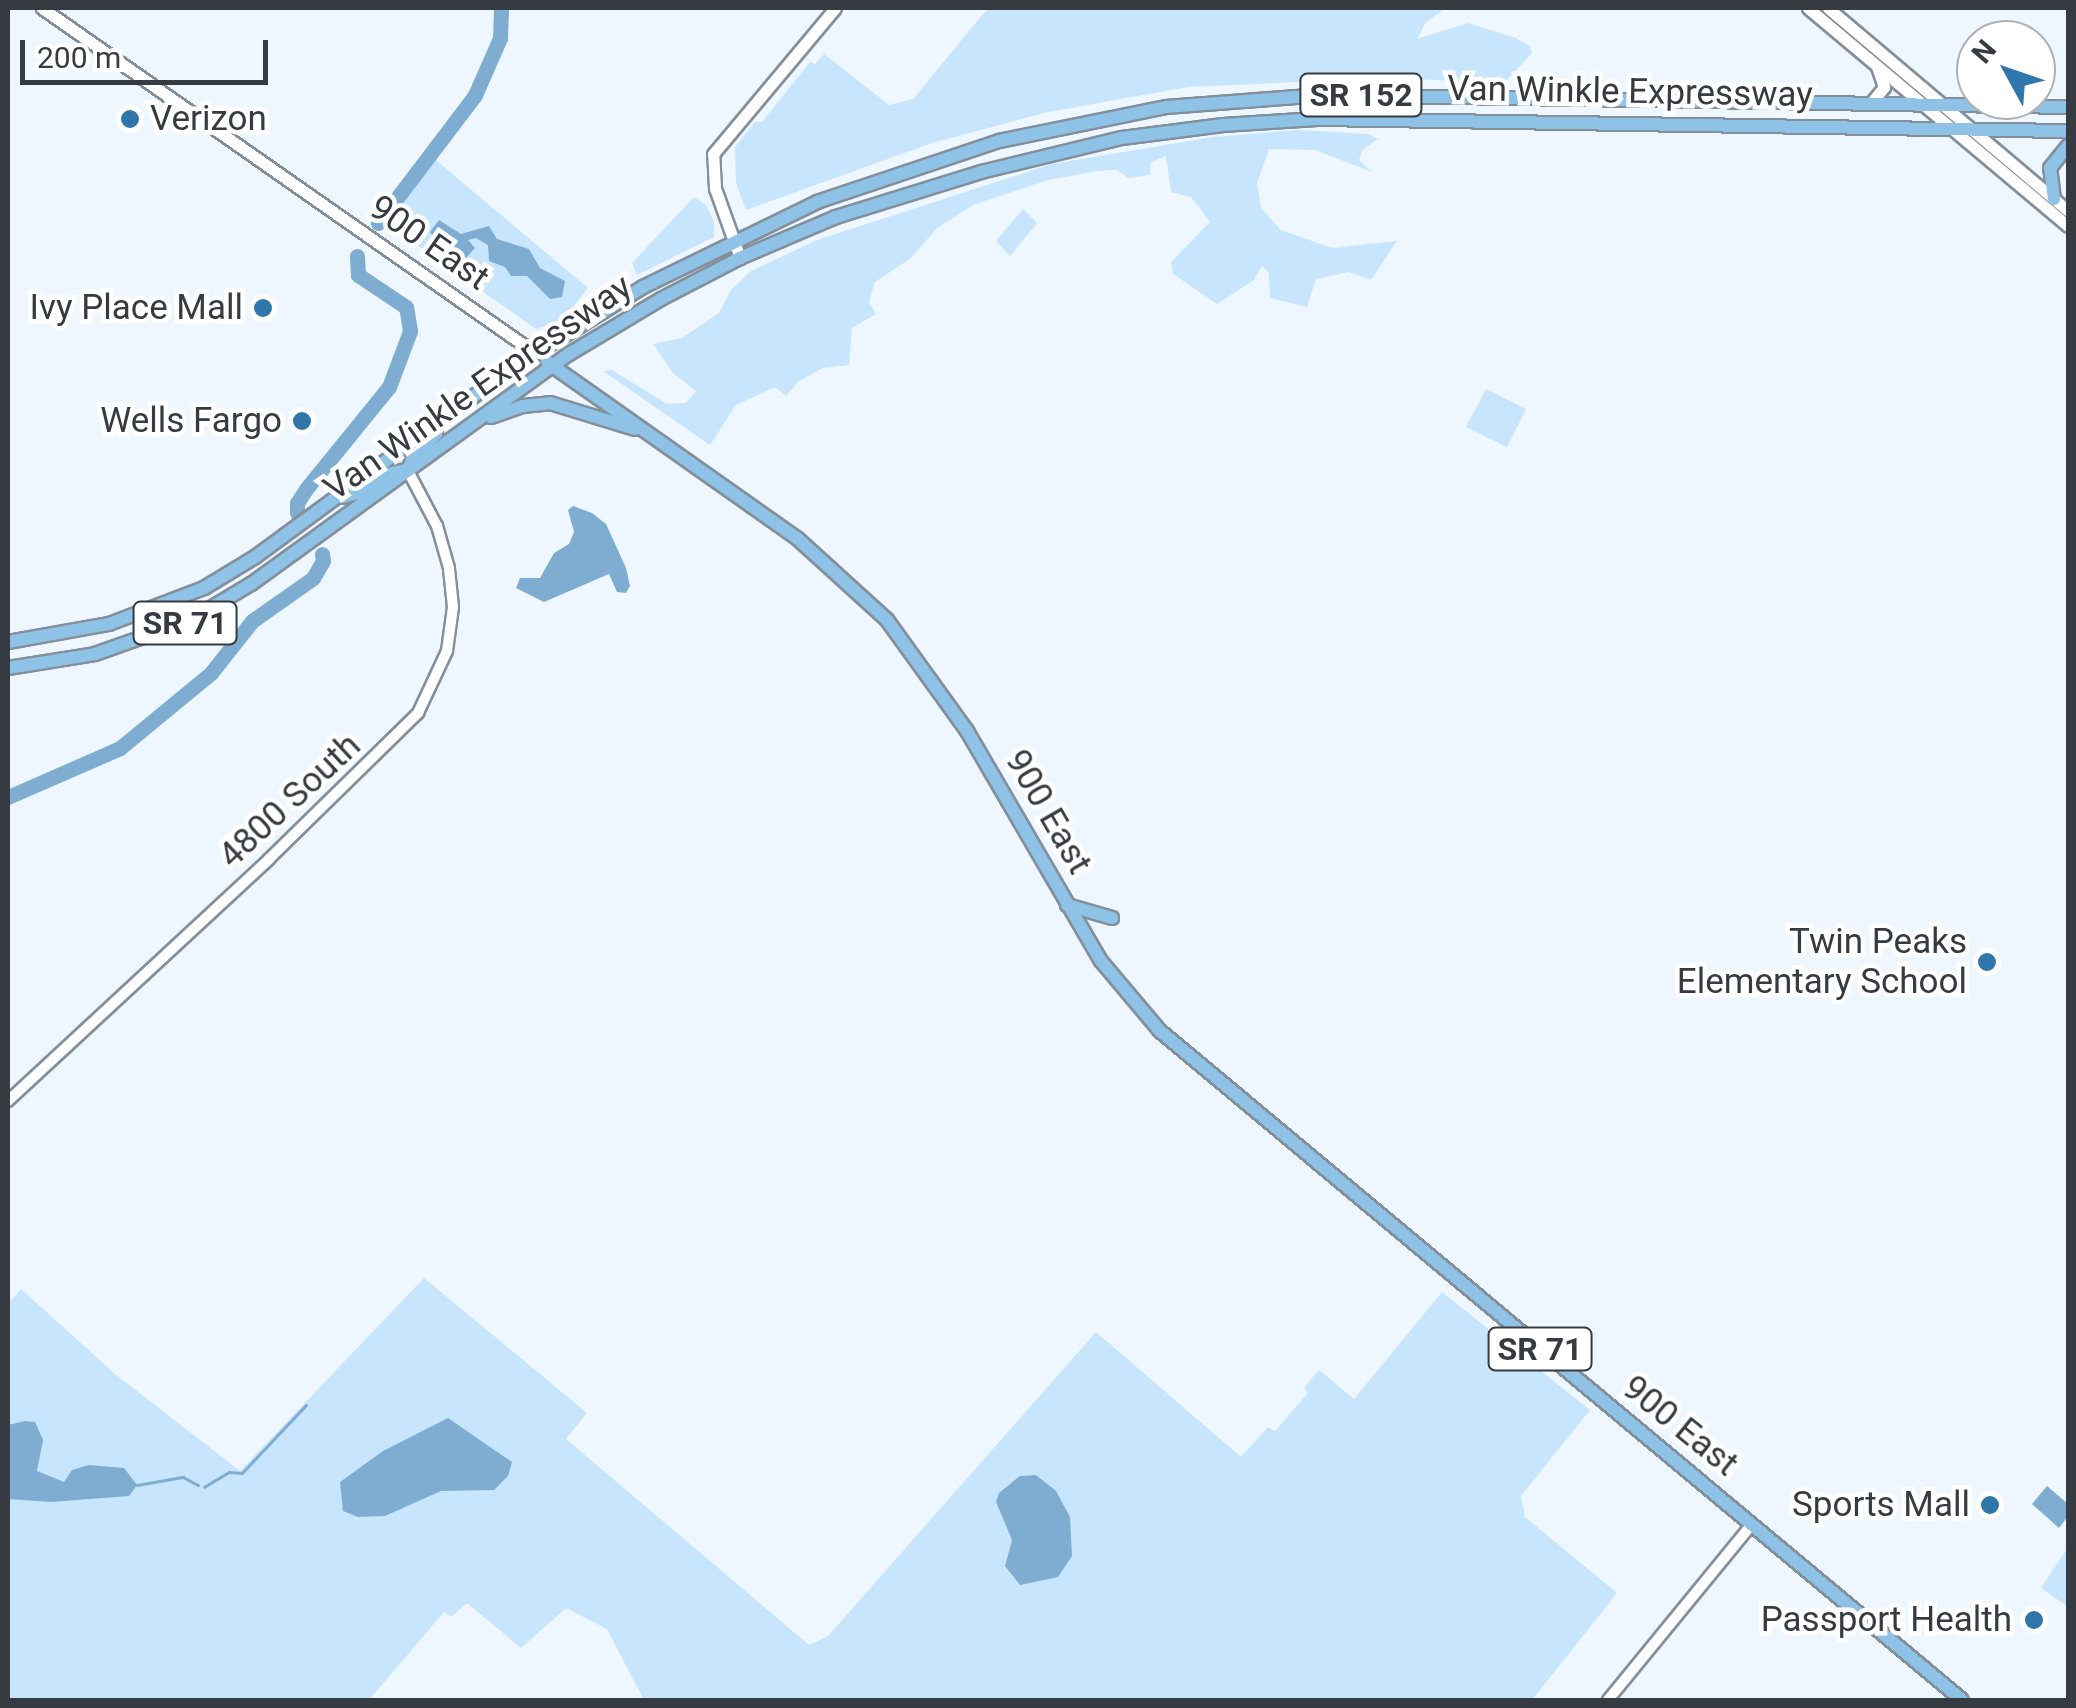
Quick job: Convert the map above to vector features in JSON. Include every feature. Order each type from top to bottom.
[{"type":"main road","name":"900 East","points":[[42,8],[828,562],[887,620],[958,717],[1112,977],[1160,1030],[1962,1700]]},
{"type":"main road","points":[[740,258],[715,188],[713,154],[835,8]]},
{"type":"main road","points":[[1808,8],[2068,226]]},
{"type":"main road","points":[[1828,8],[2068,211]]},
{"type":"main road","points":[[1871,102],[1884,87],[1875,63]]},
{"type":"main road","name":"Van Winkle Expressway","points":[[8,642],[81,632],[182,598],[239,568],[535,354],[643,287],[732,240],[860,184],[1060,126],[1185,105],[1362,94],[2068,107]]},
{"type":"main road","name":"Van Winkle Expressway","points":[[8,668],[95,654],[191,620],[251,584],[552,366],[661,299],[740,258],[836,218],[934,185],[1122,138],[1190,128],[1362,119],[2068,131]]},
{"type":"main road","points":[[2054,198],[2050,168],[2068,146]]},
{"type":"main road","points":[[335,499],[361,492],[394,472],[408,470],[414,454],[465,402]]},
{"type":"main road","name":"SR 71","points":[[475,422],[523,406],[550,403],[651,434]]},
{"type":"main road","points":[[1067,905],[1112,918]]},
{"type":"street","name":"4800 South","points":[[8,1100],[269,859],[418,714],[447,651],[453,607],[441,539],[408,470]]},
{"type":"street","points":[[1608,1700],[1752,1524]]},
{"type":"shaded area","points":[[988,8],[1446,8],[1426,22],[1417,39],[1468,23],[1516,38],[1530,46],[1532,53],[1504,83],[1387,78],[1188,87],[1048,112],[932,143],[746,210],[736,183],[735,147],[755,122],[762,122],[810,62],[815,64],[824,54],[889,105],[913,99]]},
{"type":"shaded area","points":[[1298,130],[1367,134],[1378,139],[1362,150],[1359,160],[1372,172],[1315,150],[1269,149],[1257,183],[1261,208],[1281,230],[1332,248],[1397,241],[1371,280],[1349,272],[1316,279],[1307,307],[1270,298],[1269,273],[1262,266],[1254,280],[1217,304],[1173,274],[1171,262],[1210,222],[1191,197],[1171,192],[1166,156],[1151,162],[1150,175],[1128,178],[1117,170],[1097,171],[1048,180],[973,205],[937,228],[911,258],[875,282],[869,302],[876,314],[852,328],[849,365],[823,368],[799,381],[786,396],[775,387],[736,405],[710,445],[603,371],[612,370],[667,404],[686,403],[696,391],[673,373],[653,344],[682,338],[719,313],[731,290],[751,271],[817,240],[1052,164],[1213,137]]},
{"type":"shaded area","points":[[431,156],[588,288],[563,320],[536,329],[380,219]]},
{"type":"shaded area","points":[[694,197],[706,205],[714,222],[714,237],[637,275],[632,263]]},
{"type":"shaded area","points":[[1023,209],[1037,223],[1010,256],[996,241]]},
{"type":"shaded area","points":[[439,220],[461,234],[489,226],[497,239],[529,249],[540,268],[565,281],[562,297],[550,299],[527,276],[511,276],[505,267],[489,261],[488,245],[476,238],[468,240],[475,248],[466,258],[443,251],[430,232]]},
{"type":"shaded area","points":[[1486,389],[1526,409],[1507,447],[1466,427]]},
{"type":"shaded area","points":[[573,506],[606,524],[626,568],[630,586],[626,593],[617,592],[609,574],[544,602],[516,588],[520,578],[540,578],[554,553],[569,544],[574,532],[568,510]]},
{"type":"shaded area","points":[[424,1278],[587,1413],[566,1439],[809,1645],[828,1636],[1096,1332],[1241,1457],[1268,1427],[1275,1431],[1308,1393],[1304,1388],[1319,1370],[1354,1399],[1442,1292],[1590,1410],[1521,1496],[1525,1517],[1617,1593],[1532,1700],[644,1700],[607,1629],[566,1608],[521,1648],[467,1603],[451,1617],[444,1612],[369,1700],[8,1700],[8,1304],[21,1289],[115,1374],[240,1471]]},
{"type":"shaded area","points":[[448,1418],[512,1462],[508,1476],[494,1490],[441,1491],[385,1516],[358,1517],[343,1511],[340,1482],[383,1451]]},
{"type":"shaded area","points":[[35,1422],[43,1440],[37,1471],[64,1482],[72,1470],[89,1465],[124,1468],[137,1485],[129,1496],[51,1502],[8,1499],[8,1425]]},
{"type":"shaded area","points":[[1036,1475],[1056,1491],[1070,1517],[1072,1556],[1058,1577],[1020,1585],[1005,1566],[1012,1540],[996,1502],[999,1493],[1020,1476]]},
{"type":"shaded area","points":[[2047,1486],[2068,1504],[2068,1516],[2059,1528],[2032,1504]]},
{"type":"shaded area","points":[[2068,1547],[2068,1607],[2041,1588]]},
{"type":"waterway","points":[[378,223],[475,95],[500,38],[501,8]]},
{"type":"waterway","points":[[297,513],[297,503],[306,489],[389,387],[410,331],[406,307],[358,275],[357,256]]},
{"type":"waterway","points":[[8,797],[120,748],[211,673],[252,621],[313,578],[323,561],[322,554]]},
{"type":"waterway","points":[[204,1487],[229,1472],[242,1473],[306,1405]]},
{"type":"waterway","points":[[137,1485],[183,1477],[198,1485]]},
{"type":"place","name":"Verizon","points":[[130,119]]},
{"type":"place","name":"Ivy Place Mall","points":[[263,308]]},
{"type":"place","name":"Wells Fargo","points":[[302,421]]},
{"type":"place","name":"Twin Peaks Elementary School","points":[[1987,962]]},
{"type":"place","name":"Sports Mall","points":[[1990,1505]]},
{"type":"place","name":"Passport Health","points":[[2034,1620]]}]
